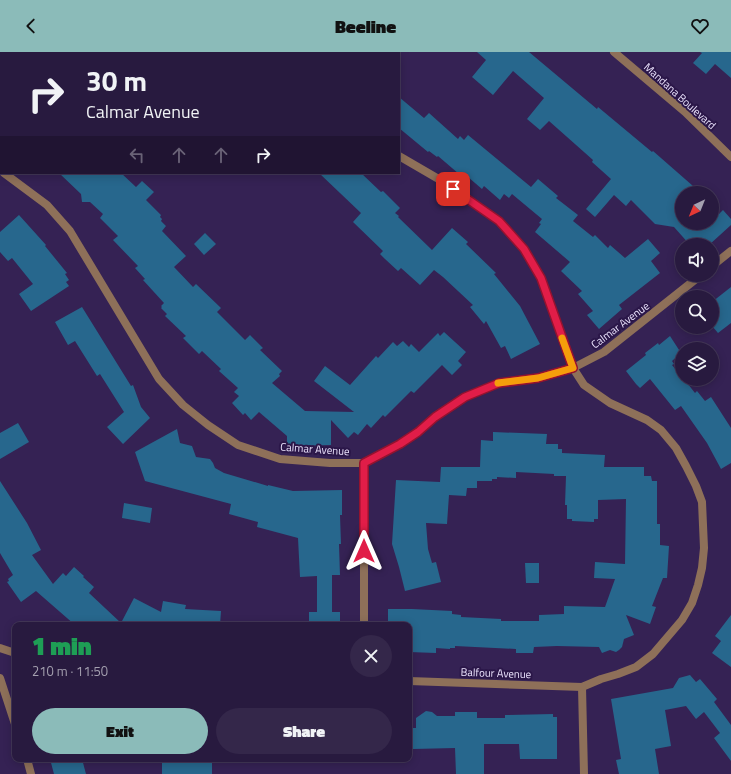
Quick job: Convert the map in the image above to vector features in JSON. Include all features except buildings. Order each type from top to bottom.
[{"type":"street","name":"Mandana Boulevard","points":[[614,52],[685,112],[731,157]]},
{"type":"street","points":[[400,157],[442,181],[499,221],[524,249],[541,278],[573,368],[584,385],[610,403],[647,420],[661,430],[676,448],[696,486],[702,502],[704,548],[698,585],[692,604],[682,620],[653,654],[636,666],[582,687],[584,774]]},
{"type":"street","name":"Calmar Avenue","points":[[5,174],[47,204],[70,231],[159,379],[188,409],[208,425],[238,445],[280,459],[364,463],[400,444],[418,432],[435,417],[465,397],[499,383],[538,378],[573,368],[604,352],[692,282]]},
{"type":"street","points":[[719,260],[731,251]]},
{"type":"street","points":[[364,463],[364,622]]},
{"type":"street","points":[[0,648],[12,652]]},
{"type":"street","points":[[0,678],[12,715]]},
{"type":"street","name":"Balfour Avenue","points":[[412,681],[582,687]]},
{"type":"street","points":[[28,762],[31,774]]},
{"type":"slow traffic","points":[[498,383],[538,378],[573,368],[562,338]]},
{"type":"route","points":[[364,551],[364,463],[400,444],[418,432],[435,417],[465,397],[499,383],[538,378],[573,368],[541,278],[524,249],[499,221],[453,189]]}]
